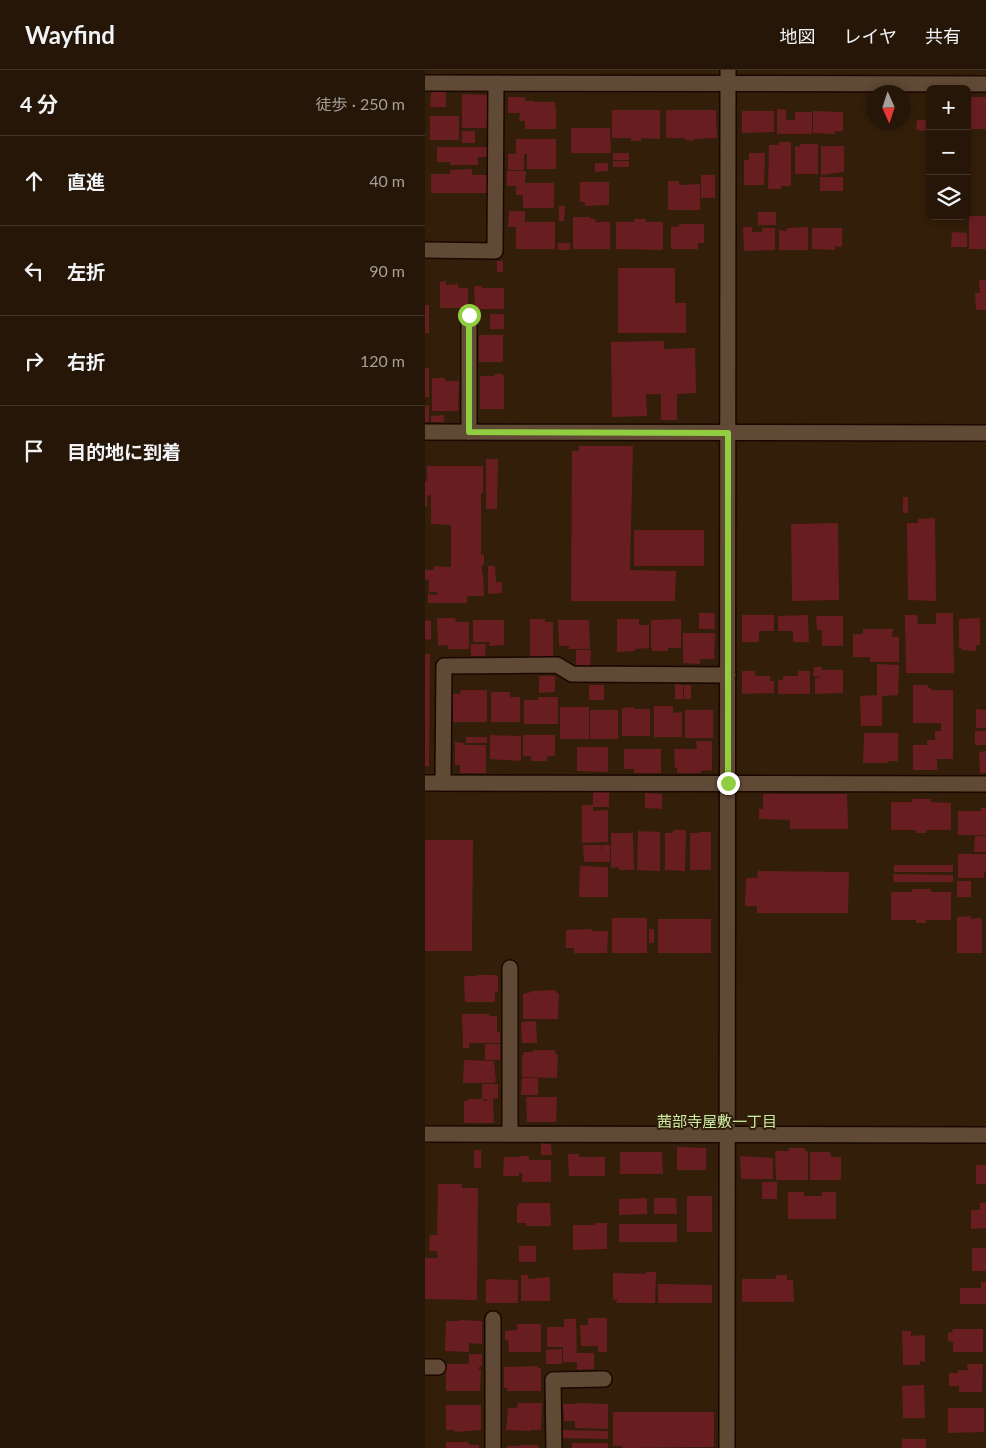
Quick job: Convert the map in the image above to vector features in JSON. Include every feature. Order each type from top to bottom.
[{"type":"street","points":[[727,1448],[728,77]]},
{"type":"street","points":[[425,83],[728,77],[986,84]]},
{"type":"street","points":[[425,250],[495,251],[496,83]]},
{"type":"street","points":[[469,315],[469,432]]},
{"type":"street","points":[[425,432],[986,434]]},
{"type":"street","points":[[443,783],[444,666],[557,665],[573,674],[728,674]]},
{"type":"street","points":[[425,783],[986,784]]},
{"type":"street","points":[[509,1134],[510,968]]},
{"type":"street","points":[[425,1134],[986,1135]]},
{"type":"street","points":[[493,1319],[493,1448]]},
{"type":"street","points":[[553,1448],[553,1380],[604,1379]]},
{"type":"building","points":[[431,92],[446,92],[446,107],[430,107]]},
{"type":"building","points":[[462,94],[489,95],[488,128],[462,128]]},
{"type":"building","points":[[508,97],[525,97],[525,101],[534,102],[555,102],[556,129],[525,129],[525,121],[519,121],[520,113],[508,113]]},
{"type":"building","points":[[971,97],[986,97],[986,129],[971,129]]},
{"type":"building","points":[[777,109],[786,110],[786,120],[795,120],[795,112],[812,112],[812,134],[777,134]]},
{"type":"building","points":[[612,110],[660,110],[660,139],[641,138],[641,141],[631,141],[631,138],[612,138]]},
{"type":"building","points":[[666,110],[716,110],[717,138],[694,139],[694,141],[685,140],[684,138],[666,138]]},
{"type":"building","points":[[742,111],[774,111],[774,132],[742,133]]},
{"type":"building","points":[[813,111],[843,112],[843,131],[835,131],[835,134],[813,133]]},
{"type":"building","points":[[430,116],[459,116],[459,140],[430,140]]},
{"type":"building","points":[[917,120],[926,120],[926,131],[916,130]]},
{"type":"building","points":[[571,128],[610,128],[611,153],[571,153]]},
{"type":"building","points":[[462,131],[475,131],[475,143],[462,143]]},
{"type":"building","points":[[516,139],[556,139],[556,169],[527,169],[527,154],[524,154],[524,170],[508,170],[508,154],[516,154]]},
{"type":"building","points":[[779,142],[791,142],[791,186],[781,186],[781,189],[768,189],[769,145],[779,145]]},
{"type":"building","points":[[800,144],[818,144],[818,174],[795,174],[795,146],[800,147]]},
{"type":"building","points":[[821,146],[844,146],[844,172],[821,175]]},
{"type":"building","points":[[437,147],[489,147],[489,157],[478,157],[478,165],[450,165],[450,162],[437,162]]},
{"type":"building","points":[[613,153],[629,153],[629,160],[613,160]]},
{"type":"building","points":[[749,153],[765,153],[764,185],[744,185],[744,160],[749,160]]},
{"type":"building","points":[[613,161],[629,161],[629,167],[613,167]]},
{"type":"building","points":[[595,163],[608,163],[608,171],[595,172]]},
{"type":"building","points":[[472,169],[472,175],[490,175],[490,193],[431,193],[431,174],[450,174],[450,170]]},
{"type":"building","points":[[507,171],[526,171],[525,183],[554,183],[554,208],[523,208],[523,195],[516,195],[516,186],[507,186]]},
{"type":"building","points":[[701,175],[715,175],[715,198],[701,198]]},
{"type":"building","points":[[820,177],[843,177],[843,191],[820,191]]},
{"type":"building","points":[[668,181],[679,181],[679,185],[700,184],[700,210],[668,210]]},
{"type":"building","points":[[580,182],[609,182],[609,205],[585,206],[585,202],[580,202]]},
{"type":"building","points":[[559,206],[565,206],[564,221],[559,221]]},
{"type":"building","points":[[509,211],[525,211],[525,222],[555,222],[555,249],[516,249],[516,227],[508,227]]},
{"type":"building","points":[[758,212],[776,212],[776,225],[758,225]]},
{"type":"building","points":[[971,216],[986,216],[986,249],[969,249],[969,220],[971,220]]},
{"type":"building","points":[[573,217],[590,217],[591,219],[596,219],[595,222],[610,222],[610,249],[573,249]]},
{"type":"building","points":[[634,219],[646,219],[646,222],[663,222],[663,250],[616,249],[616,222],[634,222]]},
{"type":"building","points":[[679,224],[704,224],[704,243],[698,243],[698,249],[671,249],[671,227],[679,226]]},
{"type":"building","points":[[743,227],[752,227],[752,232],[762,232],[762,228],[775,228],[775,250],[744,251]]},
{"type":"building","points":[[808,227],[808,250],[779,250],[779,230],[787,231],[787,228]]},
{"type":"building","points":[[812,228],[842,228],[842,247],[835,246],[835,250],[812,249]]},
{"type":"building","points":[[952,232],[967,233],[967,247],[951,247]]},
{"type":"building","points":[[558,243],[570,243],[570,250],[558,250]]},
{"type":"building","points":[[497,261],[503,261],[503,272],[497,272]]},
{"type":"building","points":[[618,268],[675,268],[675,303],[686,303],[686,333],[618,333]]},
{"type":"building","points":[[979,280],[986,280],[986,310],[976,310],[975,293],[980,293]]},
{"type":"building","points":[[446,281],[446,285],[458,284],[458,288],[468,288],[468,308],[440,308],[440,282]]},
{"type":"building","points":[[474,286],[504,288],[504,309],[475,309]]},
{"type":"building","points":[[425,305],[429,305],[429,333],[425,333]]},
{"type":"building","points":[[490,314],[504,314],[504,329],[490,329]]},
{"type":"building","points":[[479,335],[503,335],[503,362],[479,362]]},
{"type":"building","points":[[664,341],[664,349],[695,348],[696,393],[677,394],[677,420],[661,420],[661,394],[646,394],[647,416],[612,417],[611,342]]},
{"type":"building","points":[[425,368],[429,368],[429,397],[425,397]]},
{"type":"building","points":[[495,374],[502,374],[504,376],[504,409],[480,409],[480,376],[494,376]]},
{"type":"building","points":[[432,378],[445,378],[445,381],[459,381],[458,411],[432,411]]},
{"type":"building","points":[[429,405],[429,422],[425,422],[425,406]]},
{"type":"building","points":[[444,415],[444,422],[431,422],[431,416]]},
{"type":"building","points":[[579,446],[633,446],[630,570],[676,571],[675,601],[571,601],[572,451],[579,451]]},
{"type":"building","points":[[486,459],[498,459],[497,509],[486,509]]},
{"type":"building","points":[[427,466],[483,466],[481,555],[484,554],[482,574],[484,596],[467,596],[467,603],[428,603],[428,594],[437,595],[437,592],[429,592],[429,580],[425,580],[425,570],[434,570],[434,566],[451,567],[451,525],[431,524],[431,495],[427,496],[427,507],[425,507]]},
{"type":"building","points":[[903,497],[908,497],[908,513],[903,513]]},
{"type":"building","points":[[935,518],[936,601],[908,600],[907,523],[918,523],[918,519]]},
{"type":"building","points":[[838,523],[839,600],[792,601],[791,524]]},
{"type":"building","points":[[634,530],[704,530],[704,566],[634,566]]},
{"type":"building","points":[[488,566],[495,566],[496,582],[502,582],[502,593],[488,594]]},
{"type":"building","points":[[699,613],[714,613],[715,629],[699,629]]},
{"type":"building","points":[[936,613],[953,613],[954,673],[906,673],[905,615],[917,615],[918,624],[936,624]]},
{"type":"building","points":[[742,615],[774,615],[774,631],[759,631],[759,642],[742,642]]},
{"type":"building","points":[[808,615],[809,642],[793,642],[793,631],[778,631],[778,616]]},
{"type":"building","points":[[816,616],[843,616],[843,646],[822,646],[822,630],[817,630]]},
{"type":"building","points":[[437,618],[455,618],[456,622],[469,622],[469,649],[448,649],[448,645],[438,646]]},
{"type":"building","points":[[980,618],[980,645],[976,645],[976,651],[962,650],[959,648],[959,619]]},
{"type":"building","points":[[530,619],[545,619],[545,622],[553,622],[553,657],[530,657]]},
{"type":"building","points":[[617,619],[639,619],[639,625],[649,625],[649,648],[617,652]]},
{"type":"building","points":[[681,619],[681,648],[668,648],[668,651],[652,651],[651,620]]},
{"type":"building","points":[[425,620],[431,621],[431,640],[425,639]]},
{"type":"building","points":[[473,620],[504,620],[504,645],[489,646],[490,642],[473,642]]},
{"type":"building","points":[[558,620],[589,620],[590,649],[569,649],[569,646],[559,646]]},
{"type":"building","points":[[863,629],[893,629],[892,637],[899,637],[899,662],[870,662],[870,657],[853,657],[853,634],[863,634]]},
{"type":"building","points":[[683,633],[715,633],[714,659],[700,659],[700,664],[683,663]]},
{"type":"building","points":[[471,644],[486,644],[485,656],[471,656]]},
{"type":"building","points":[[576,650],[591,650],[590,665],[576,665]]},
{"type":"building","points":[[425,654],[430,654],[429,766],[425,766]]},
{"type":"building","points":[[877,664],[899,665],[898,695],[882,696],[882,726],[861,726],[860,696],[877,695]]},
{"type":"building","points":[[814,667],[822,667],[822,670],[843,670],[843,693],[815,694],[815,678],[822,677],[813,676]]},
{"type":"building","points":[[742,671],[755,671],[755,676],[770,676],[770,681],[774,681],[774,693],[742,694]]},
{"type":"building","points":[[798,671],[810,671],[810,694],[778,694],[778,680],[783,680],[783,676],[798,676]]},
{"type":"building","points":[[539,676],[555,676],[555,692],[539,693]]},
{"type":"building","points":[[675,684],[683,685],[683,699],[675,699]]},
{"type":"building","points":[[589,685],[604,685],[604,700],[589,700]]},
{"type":"building","points":[[684,685],[691,685],[691,699],[684,699]]},
{"type":"building","points":[[913,685],[928,685],[928,688],[931,688],[931,690],[953,690],[953,759],[937,759],[937,770],[913,770],[913,745],[927,745],[927,740],[935,740],[935,731],[941,731],[941,723],[913,723]]},
{"type":"building","points":[[461,690],[487,690],[487,722],[453,722],[453,694],[460,694]]},
{"type":"building","points":[[491,692],[510,692],[510,697],[520,697],[520,722],[491,722]]},
{"type":"building","points":[[538,697],[558,697],[558,724],[524,724],[524,700],[538,700]]},
{"type":"building","points":[[654,706],[673,706],[673,713],[682,712],[682,737],[654,737]]},
{"type":"building","points":[[560,707],[589,707],[589,739],[560,739]]},
{"type":"building","points":[[634,707],[634,709],[650,709],[650,736],[622,736],[622,708]]},
{"type":"building","points":[[976,709],[986,710],[986,728],[976,728]]},
{"type":"building","points":[[590,710],[618,710],[618,739],[590,739]]},
{"type":"building","points":[[685,710],[713,710],[713,738],[685,738]]},
{"type":"building","points":[[975,731],[986,731],[986,745],[975,745]]},
{"type":"building","points":[[864,733],[898,733],[898,761],[863,763]]},
{"type":"building","points":[[490,735],[521,736],[521,761],[490,759]]},
{"type":"building","points":[[523,735],[555,735],[555,756],[547,756],[547,761],[531,761],[531,756],[523,756]]},
{"type":"building","points":[[466,737],[487,737],[487,743],[466,743]]},
{"type":"building","points":[[696,741],[712,741],[712,770],[701,771],[701,773],[677,773],[674,749],[697,749]]},
{"type":"building","points":[[455,742],[465,743],[465,745],[486,745],[486,773],[460,773],[460,765],[455,765]]},
{"type":"building","points":[[577,747],[608,747],[608,772],[577,771]]},
{"type":"building","points":[[624,749],[661,749],[661,773],[634,773],[634,769],[624,769]]},
{"type":"building","points":[[986,751],[986,773],[980,773],[979,752]]},
{"type":"building","points":[[593,792],[609,792],[609,807],[593,807]]},
{"type":"building","points":[[645,793],[662,794],[662,809],[645,808]]},
{"type":"building","points":[[763,794],[847,794],[848,829],[790,829],[790,820],[759,819],[759,809],[763,809]]},
{"type":"building","points":[[912,799],[931,799],[931,802],[951,803],[951,830],[926,830],[926,833],[916,833],[916,830],[891,830],[891,802],[912,802]]},
{"type":"building","points":[[582,805],[593,805],[593,811],[608,810],[608,842],[582,843]]},
{"type":"building","points":[[981,808],[986,808],[986,835],[958,835],[958,811],[981,811]]},
{"type":"building","points":[[673,830],[686,830],[685,871],[665,870],[665,833],[673,833]]},
{"type":"building","points":[[638,831],[660,832],[660,871],[637,870]]},
{"type":"building","points":[[711,832],[711,870],[690,870],[690,833]]},
{"type":"building","points":[[611,833],[633,833],[634,870],[619,870],[619,867],[611,868]]},
{"type":"building","points":[[975,836],[986,836],[986,852],[974,852]]},
{"type":"building","points":[[425,840],[473,840],[472,951],[425,951]]},
{"type":"building","points":[[583,845],[601,845],[602,855],[602,845],[610,845],[610,862],[584,862]]},
{"type":"building","points":[[958,854],[986,854],[984,878],[958,878]]},
{"type":"building","points":[[894,865],[953,865],[953,872],[894,872]]},
{"type":"building","points":[[580,866],[608,868],[608,897],[579,897]]},
{"type":"building","points":[[758,871],[849,872],[848,913],[757,913],[757,906],[745,906],[746,878],[757,878]]},
{"type":"building","points":[[893,874],[953,875],[953,882],[894,882]]},
{"type":"building","points":[[957,881],[971,881],[971,897],[957,897]]},
{"type":"building","points":[[912,889],[931,889],[931,892],[951,892],[951,920],[926,920],[926,923],[916,923],[916,920],[891,920],[891,892],[912,892]]},
{"type":"building","points":[[971,916],[971,919],[980,918],[982,920],[982,953],[957,953],[957,917]]},
{"type":"building","points":[[612,918],[647,918],[647,953],[612,953]]},
{"type":"building","points":[[658,919],[711,919],[711,953],[658,953]]},
{"type":"building","points":[[592,929],[592,931],[608,931],[607,953],[574,953],[574,948],[566,948],[566,930]]},
{"type":"building","points":[[649,929],[654,929],[654,943],[649,943]]},
{"type":"building","points":[[464,976],[498,976],[498,992],[495,991],[495,1002],[465,1002]]},
{"type":"building","points":[[556,990],[556,993],[559,993],[558,1019],[523,1019],[523,994],[531,991]]},
{"type":"building","points":[[462,1014],[489,1014],[489,1016],[497,1016],[497,1032],[500,1032],[500,1043],[469,1043],[469,1048],[463,1048]]},
{"type":"building","points":[[536,1021],[537,1043],[522,1043],[521,1022]]},
{"type":"building","points":[[485,1044],[500,1044],[500,1060],[485,1060]]},
{"type":"building","points":[[533,1050],[555,1050],[555,1054],[558,1054],[557,1078],[522,1077],[522,1055],[524,1055],[524,1052],[533,1052]]},
{"type":"building","points":[[464,1060],[494,1061],[496,1081],[494,1083],[463,1083]]},
{"type":"building","points":[[522,1078],[538,1078],[538,1095],[521,1095]]},
{"type":"building","points":[[482,1084],[498,1084],[498,1098],[493,1099],[494,1123],[464,1123],[464,1101],[468,1101],[468,1099],[482,1099]]},
{"type":"building","points":[[526,1097],[557,1097],[556,1122],[527,1122]]},
{"type":"building","points":[[541,1143],[551,1144],[552,1155],[541,1155]]},
{"type":"building","points":[[677,1147],[706,1148],[706,1170],[677,1170]]},
{"type":"building","points":[[789,1148],[805,1148],[805,1151],[808,1151],[808,1180],[776,1180],[775,1151],[788,1151]]},
{"type":"building","points":[[474,1150],[481,1150],[481,1168],[474,1168]]},
{"type":"building","points":[[620,1152],[662,1152],[663,1174],[620,1174]]},
{"type":"building","points":[[810,1152],[830,1152],[831,1157],[841,1157],[841,1180],[810,1180]]},
{"type":"building","points":[[568,1154],[579,1154],[579,1157],[605,1157],[605,1176],[569,1176]]},
{"type":"building","points":[[529,1156],[529,1160],[551,1160],[551,1182],[522,1182],[522,1173],[519,1173],[519,1176],[503,1176],[504,1157]]},
{"type":"building","points":[[740,1156],[773,1158],[773,1179],[741,1179]]},
{"type":"building","points":[[976,1165],[986,1165],[986,1184],[976,1184]]},
{"type":"building","points":[[762,1182],[777,1182],[777,1199],[762,1199]]},
{"type":"building","points":[[438,1184],[462,1184],[462,1188],[478,1188],[477,1300],[425,1299],[425,1258],[438,1258],[437,1251],[429,1251],[430,1235],[437,1235]]},
{"type":"building","points":[[788,1192],[804,1192],[804,1196],[822,1196],[822,1192],[836,1192],[836,1219],[788,1219]]},
{"type":"building","points":[[687,1196],[712,1196],[712,1232],[687,1232]]},
{"type":"building","points":[[647,1198],[647,1214],[619,1215],[619,1199]]},
{"type":"building","points":[[654,1198],[676,1198],[677,1214],[654,1214]]},
{"type":"building","points":[[519,1203],[550,1203],[551,1226],[526,1226],[526,1223],[517,1223],[517,1206],[519,1206]]},
{"type":"building","points":[[980,1203],[986,1203],[986,1228],[971,1229],[971,1210],[980,1210]]},
{"type":"building","points":[[595,1223],[607,1223],[607,1249],[573,1250],[573,1225],[595,1225]]},
{"type":"building","points":[[619,1224],[677,1224],[677,1242],[619,1242]]},
{"type":"building","points":[[519,1246],[536,1246],[536,1262],[519,1262]]},
{"type":"building","points":[[972,1248],[986,1248],[986,1271],[972,1271]]},
{"type":"building","points":[[646,1272],[656,1272],[655,1303],[616,1303],[617,1299],[613,1300],[613,1273],[646,1274]]},
{"type":"building","points":[[521,1275],[528,1275],[528,1279],[550,1277],[550,1301],[521,1301]]},
{"type":"building","points":[[776,1275],[787,1275],[787,1280],[793,1280],[794,1302],[742,1302],[742,1279],[776,1279]]},
{"type":"building","points":[[486,1280],[518,1280],[518,1303],[486,1303]]},
{"type":"building","points":[[981,1282],[986,1282],[986,1304],[960,1304],[960,1288],[981,1288]]},
{"type":"building","points":[[658,1284],[712,1285],[712,1303],[658,1303]]},
{"type":"building","points":[[588,1318],[607,1318],[607,1352],[598,1352],[598,1346],[581,1346],[580,1325],[588,1325]]},
{"type":"building","points":[[564,1319],[576,1319],[577,1360],[577,1353],[594,1353],[594,1369],[577,1370],[577,1362],[563,1362],[563,1347],[547,1347],[547,1327],[564,1327]]},
{"type":"building","points":[[446,1321],[482,1321],[482,1344],[469,1343],[469,1352],[445,1351]]},
{"type":"building","points":[[517,1324],[541,1324],[541,1352],[509,1352],[508,1340],[505,1340],[505,1331],[517,1330]]},
{"type":"building","points":[[952,1329],[983,1329],[983,1352],[953,1352],[953,1342],[948,1341],[948,1333],[953,1332]]},
{"type":"building","points":[[902,1331],[911,1331],[911,1336],[925,1335],[925,1362],[920,1361],[920,1365],[903,1365]]},
{"type":"building","points":[[562,1349],[562,1364],[546,1364],[546,1350]]},
{"type":"building","points":[[469,1354],[482,1354],[482,1366],[479,1367],[479,1370],[481,1370],[480,1391],[446,1391],[446,1364],[469,1364]]},
{"type":"building","points":[[967,1364],[983,1364],[982,1392],[959,1392],[959,1386],[949,1386],[949,1373],[958,1373],[958,1370],[968,1370]]},
{"type":"building","points":[[538,1366],[538,1368],[541,1368],[541,1391],[507,1391],[507,1388],[504,1388],[504,1367]]},
{"type":"building","points":[[924,1385],[925,1418],[903,1418],[902,1386]]},
{"type":"building","points":[[518,1403],[542,1403],[541,1430],[506,1430],[508,1408],[517,1408]]},
{"type":"building","points":[[563,1404],[608,1404],[608,1429],[575,1428],[575,1421],[564,1421]]},
{"type":"building","points":[[446,1405],[481,1405],[481,1430],[455,1432],[455,1430],[446,1430]]},
{"type":"building","points":[[948,1408],[984,1408],[984,1432],[948,1433]]},
{"type":"building","points":[[613,1412],[714,1412],[714,1447],[622,1448],[622,1446],[613,1446]]},
{"type":"building","points":[[563,1430],[608,1431],[608,1439],[563,1438]]},
{"type":"building","points":[[902,1439],[926,1439],[926,1448],[902,1448]]},
{"type":"building","points":[[446,1442],[468,1442],[469,1445],[479,1445],[479,1448],[446,1448]]},
{"type":"building","points":[[572,1443],[608,1443],[608,1448],[572,1448]]},
{"type":"building","points":[[538,1445],[538,1448],[507,1448],[507,1446]]},
{"type":"district","name":"茜部寺屋敷一丁目","points":[[717,1122]]},
{"type":"route","points":[[469,315],[469,432],[728,433],[728,783]]}]
